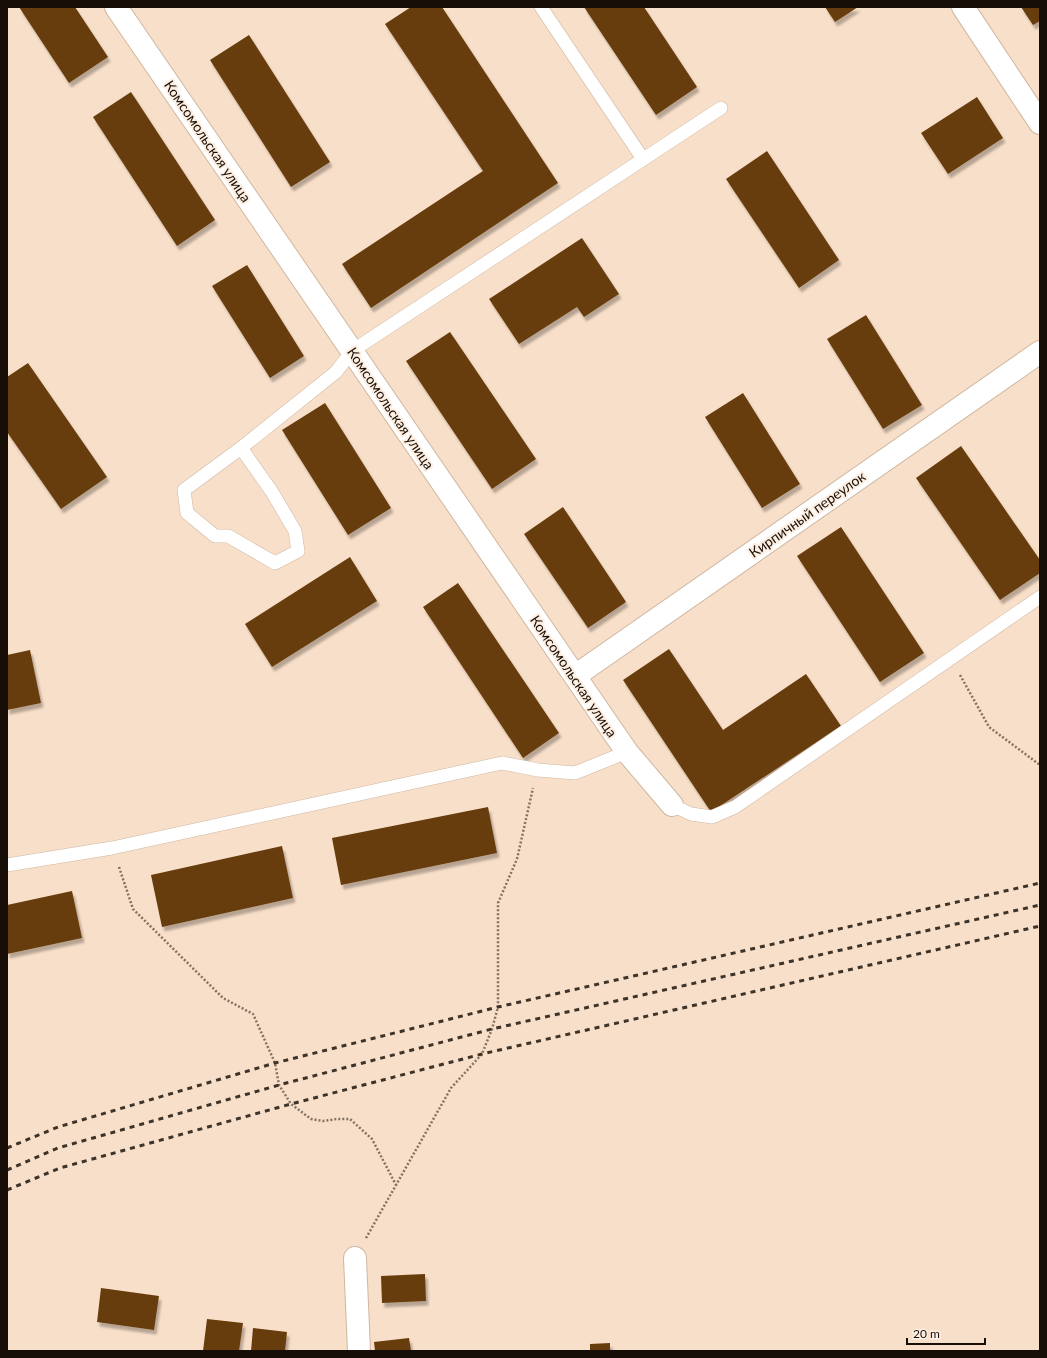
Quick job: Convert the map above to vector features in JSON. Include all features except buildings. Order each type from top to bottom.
[{"type":"street","name":"Комсомольская улица","points":[[116,7],[627,752],[672,805]]},
{"type":"street","points":[[963,7],[1040,123]]},
{"type":"street","name":"Кирпичный переулок","points":[[575,676],[1040,352]]},
{"type":"street","points":[[355,1258],[359,1351]]},
{"type":"lane","points":[[541,7],[643,159]]},
{"type":"lane","points":[[241,448],[272,492],[295,531],[298,551],[275,563],[228,536],[215,536],[187,513],[184,490],[241,448],[336,372],[352,351],[722,108]]},
{"type":"lane","points":[[672,805],[691,814],[712,817],[735,807],[1040,597]]},
{"type":"lane","points":[[7,865],[112,848],[502,763],[538,770],[575,773],[627,752]]},
{"type":"path","points":[[950,659],[989,727],[1040,765]]},
{"type":"path","points":[[355,1258],[451,1088],[482,1054],[492,1029],[498,1007],[498,903],[518,859],[538,770]]},
{"type":"path","points":[[112,848],[133,909],[223,998],[253,1014],[275,1063],[279,1085],[291,1104],[311,1119],[323,1121],[350,1119],[372,1139],[396,1185]]},
{"type":"railway","points":[[7,1148],[58,1127],[275,1063],[498,1007],[1040,883]]},
{"type":"railway","points":[[7,1170],[58,1148],[279,1085],[492,1029],[1040,905]]},
{"type":"railway","points":[[7,1190],[60,1168],[291,1104],[482,1054],[1040,926]]}]
